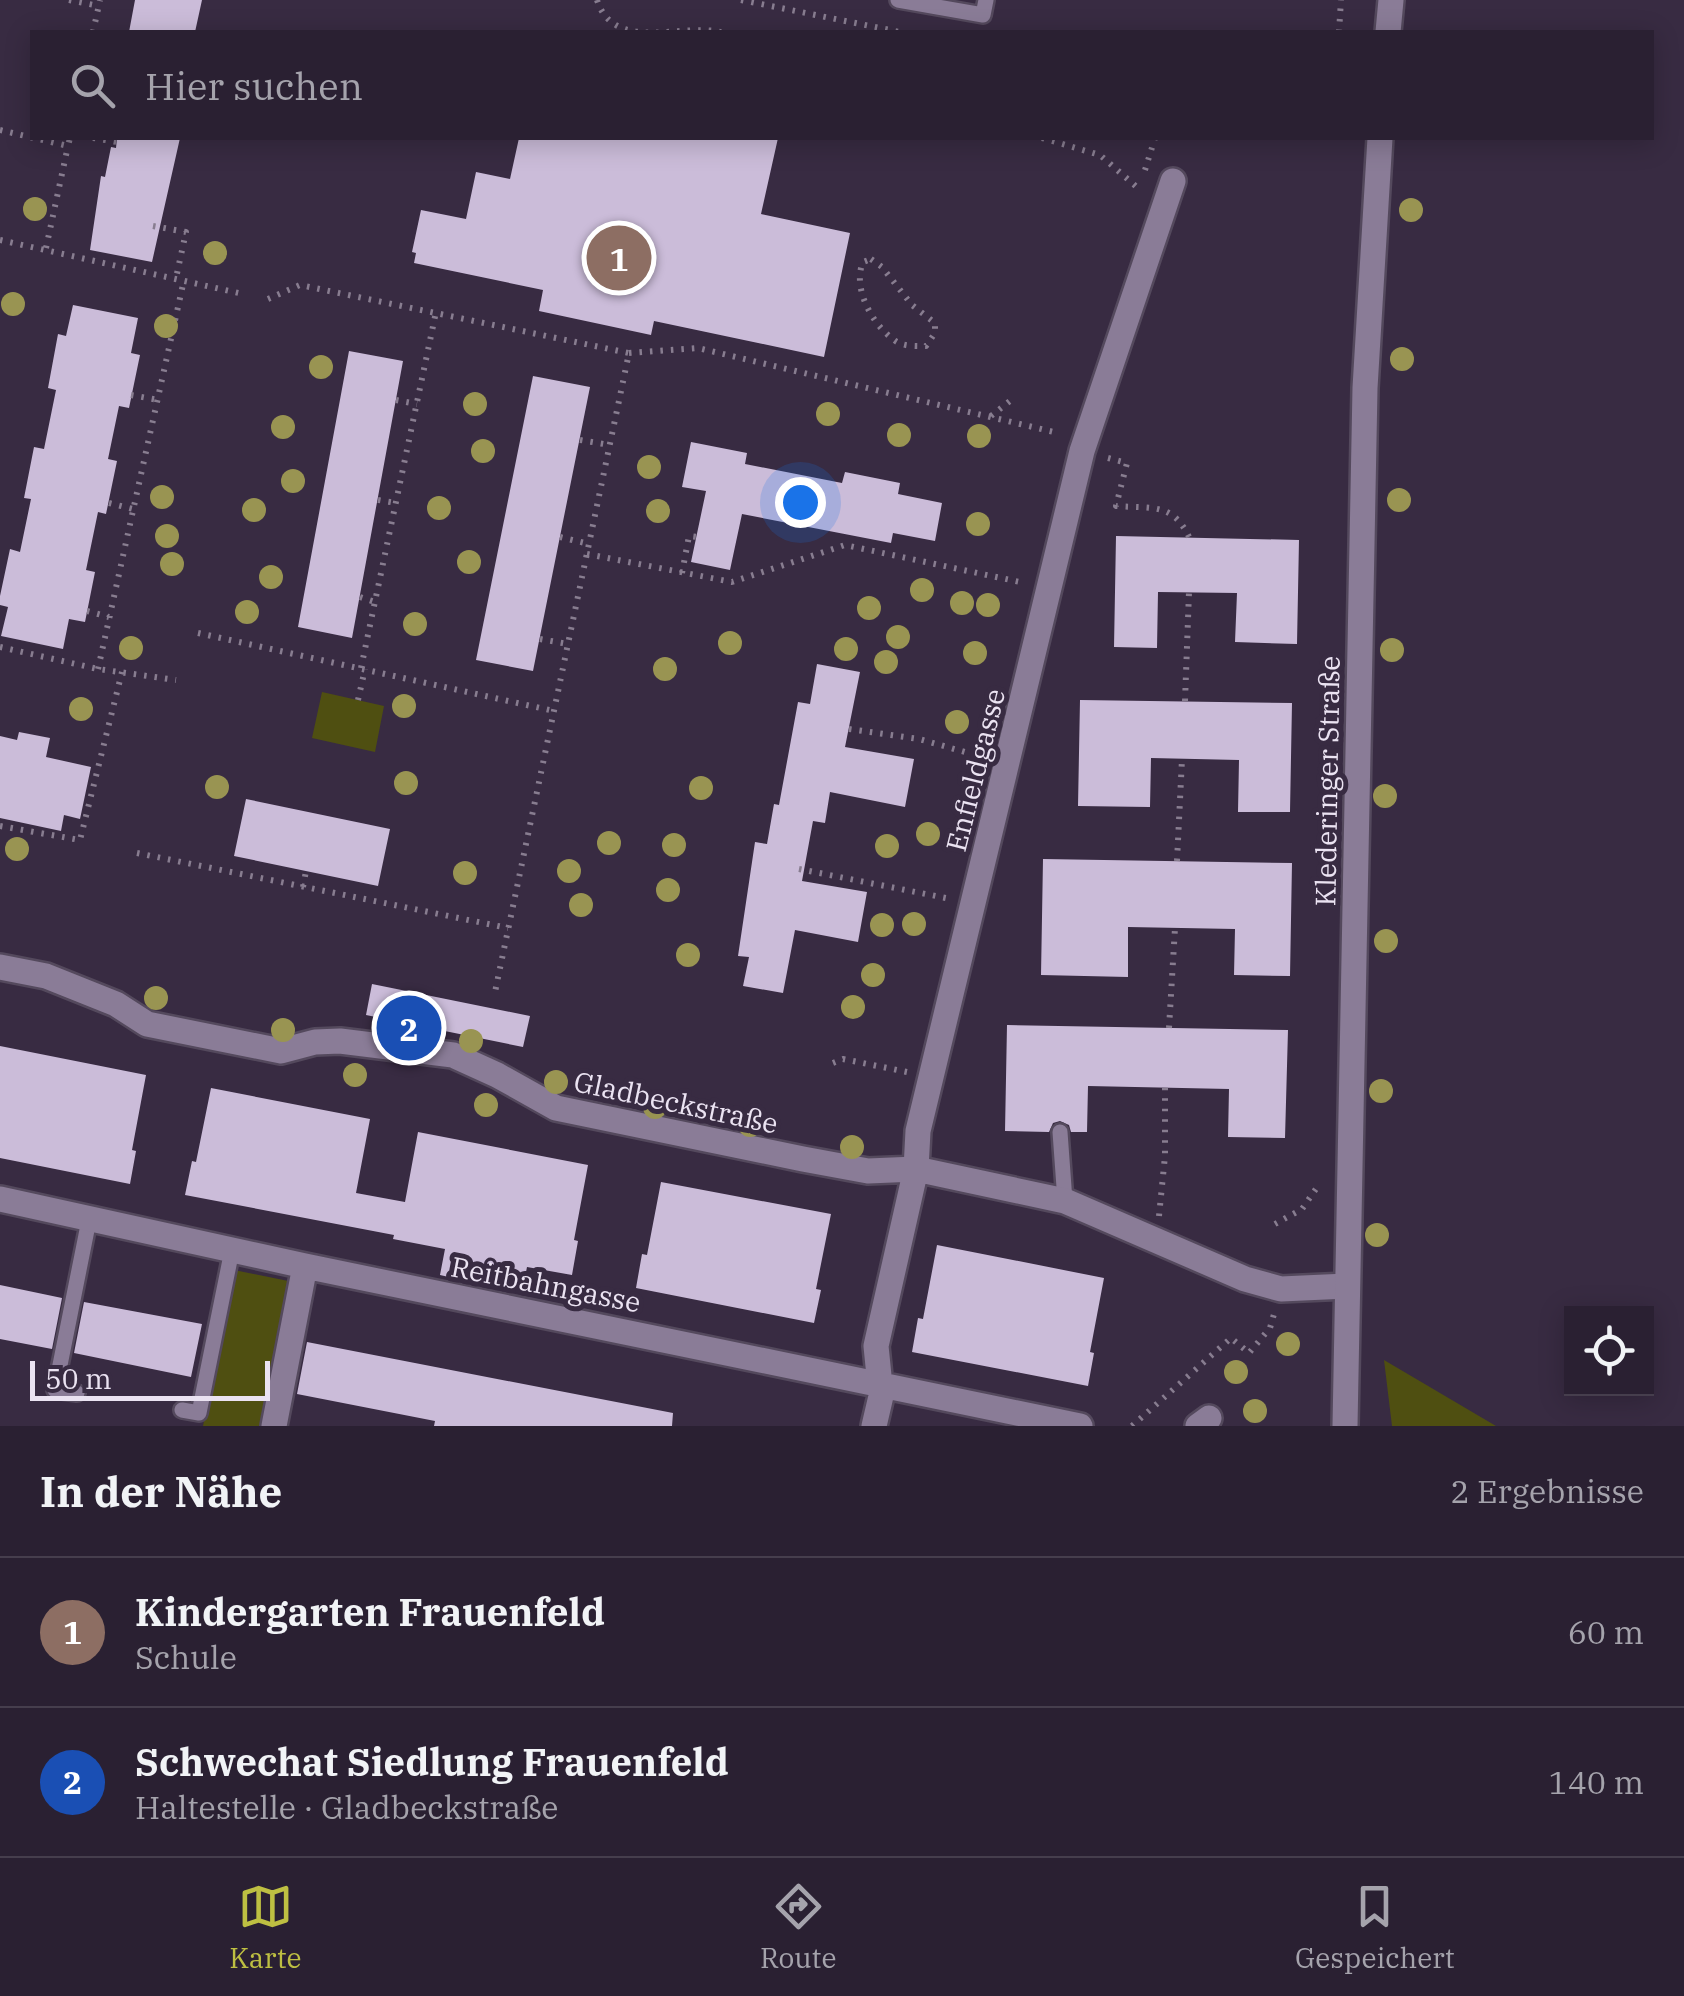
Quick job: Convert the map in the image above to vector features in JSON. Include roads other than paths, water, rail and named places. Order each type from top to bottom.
[{"type":"street","points":[[1388,30],[1391,0]]},
{"type":"street","name":"Klederinger Straße","points":[[1345,1426],[1365,388],[1380,140]]},
{"type":"street","name":"Enfieldgasse","points":[[874,1426],[881,1396],[876,1346],[916,1169],[923,1111],[1082,451],[1173,181]]},
{"type":"street","name":"Gladbeckstraße","points":[[0,967],[46,976],[116,1004],[146,1024],[281,1052],[315,1042],[340,1042],[453,1056],[556,1108],[868,1170],[916,1169],[1064,1201],[1213,1268],[1281,1288],[1348,1286]]},
{"type":"street","name":"Reitbahngasse","points":[[0,1199],[1080,1426]]},
{"type":"street","points":[[274,1426],[305,1266]]},
{"type":"lane","points":[[898,0],[983,15],[986,0]]},
{"type":"lane","points":[[1060,1132],[1064,1201]]},
{"type":"lane","points":[[77,1393],[54,1390],[89,1220]]},
{"type":"lane","points":[[182,1410],[199,1413],[232,1250]]},
{"type":"place","name":"Kindergarten Frauenfeld","points":[[619,258]]},
{"type":"place","name":"Schwechat Siedlung Frauenfeld","points":[[409,1028]]}]
